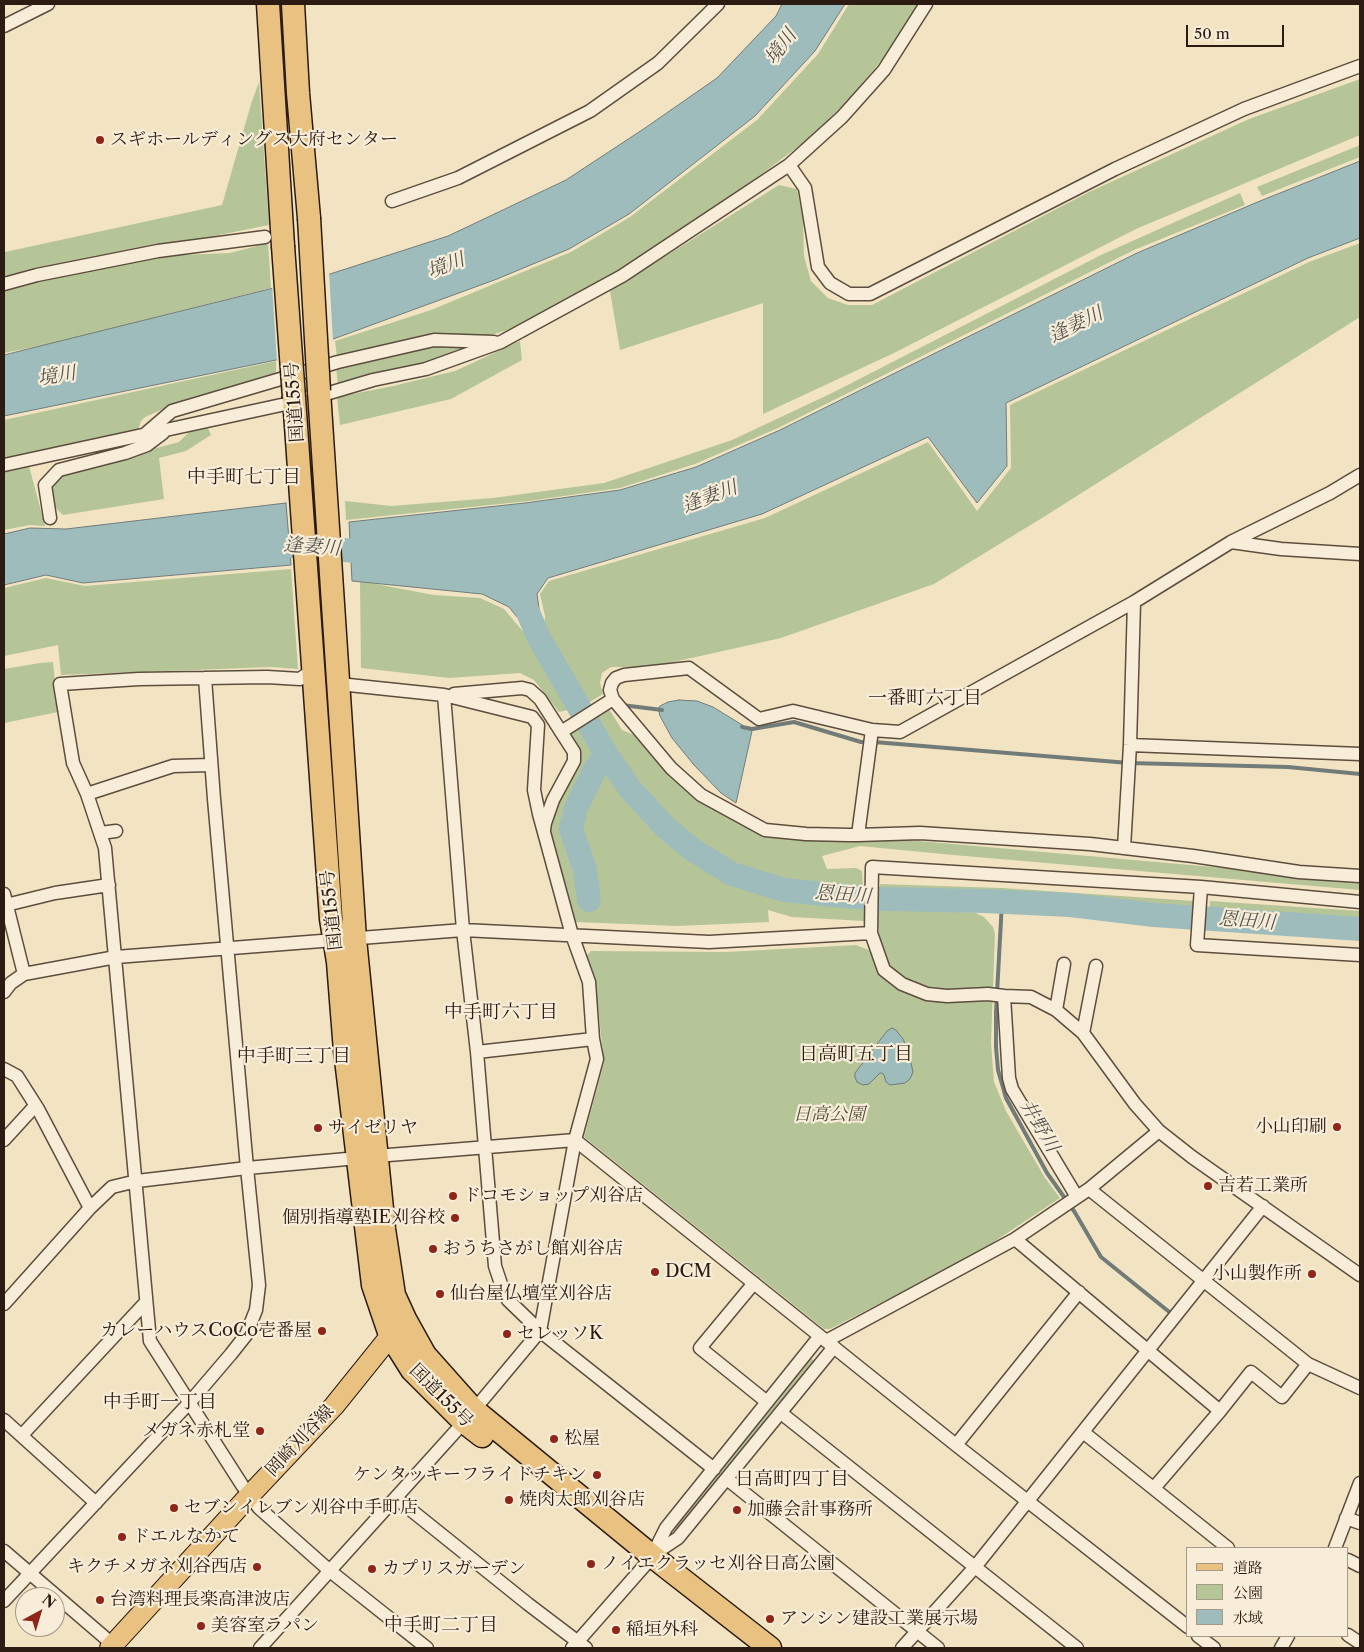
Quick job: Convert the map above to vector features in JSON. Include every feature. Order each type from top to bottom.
[{"type":"highway","name":"国道155号","points":[[268,4],[274,242],[295,402],[331,918],[345,940]]},
{"type":"highway","name":"国道155号","points":[[293,4],[298,93],[309,218],[338,678],[345,940],[345,1051],[367,1157],[373,1285],[397,1327],[412,1370],[648,1560],[749,1648]]},
{"type":"highway","name":"国道155号","points":[[648,1560],[770,1648]]},
{"type":"main road","name":"岡崎刈谷線","points":[[113,1647],[249,1496],[334,1406],[397,1327]]},
{"type":"street","points":[[4,26],[48,4]]},
{"type":"street","points":[[392,202],[458,178],[590,111],[658,62],[718,4]]},
{"type":"street","points":[[319,395],[373,380],[426,369],[501,342],[622,276],[789,165],[842,117],[884,70],[926,4]]},
{"type":"street","points":[[789,165],[806,188],[818,267],[830,283],[849,294],[870,294],[1115,169],[1244,109],[1360,66]]},
{"type":"street","points":[[4,284],[37,275],[158,251],[274,242]]},
{"type":"street","points":[[144,435],[172,411],[338,362],[434,340],[501,342]]},
{"type":"street","points":[[4,465],[295,402]]},
{"type":"street","points":[[50,518],[45,485],[59,470],[125,453],[147,445],[167,430]]},
{"type":"street","points":[[1360,475],[1330,493],[1231,542],[1134,602],[900,732],[872,732],[793,711],[759,719],[689,668],[624,675],[616,678],[610,690],[613,699],[671,768],[701,795],[765,830],[806,834],[920,833],[1124,848],[1299,872],[1360,876]]},
{"type":"street","points":[[1231,542],[1281,549],[1360,554]]},
{"type":"street","points":[[1124,848],[1130,750],[1134,602]]},
{"type":"street","points":[[314,669],[300,679],[267,677],[139,679],[60,684],[73,763],[87,794],[105,848],[150,1341],[249,1496],[259,1508],[330,1571],[427,1648]]},
{"type":"street","points":[[4,1601],[29,1572],[190,1402],[246,1335],[256,1310],[260,1285],[247,1168],[205,678]]},
{"type":"street","points":[[264,1647],[469,1416],[540,1331],[575,1140],[597,1059],[593,1039],[590,982],[572,935],[534,790],[538,725],[532,717],[444,695],[338,678]]},
{"type":"street","points":[[444,695],[522,688],[530,690],[540,699],[574,752],[574,761],[553,800],[544,832]]},
{"type":"street","points":[[444,695],[463,930],[477,1052],[495,1266],[501,1284],[508,1300],[540,1331],[714,1470]]},
{"type":"street","points":[[561,732],[613,699]]},
{"type":"street","points":[[858,835],[872,732]]},
{"type":"street","points":[[1130,750],[1360,754]]},
{"type":"street","points":[[87,794],[173,766],[212,765]]},
{"type":"street","points":[[100,833],[116,831]]},
{"type":"street","points":[[1360,902],[1200,887],[872,867],[872,927],[884,970],[902,984],[926,994],[1031,997],[1056,1010],[1082,1034],[1135,1104],[1159,1130],[1192,1157],[1360,1275]]},
{"type":"street","points":[[24,974],[5,899],[109,885]]},
{"type":"street","points":[[1200,887],[1197,945],[1360,955]]},
{"type":"street","points":[[4,992],[11,983],[24,974],[116,958],[463,930],[709,942],[872,927]]},
{"type":"street","points":[[1056,1010],[1064,964]]},
{"type":"street","points":[[1082,1034],[1096,966]]},
{"type":"street","points":[[1000,995],[1009,1078],[1012,1089],[1071,1201]]},
{"type":"street","points":[[477,1052],[593,1039]]},
{"type":"street","points":[[4,1069],[17,1076],[90,1208]]},
{"type":"street","points":[[4,1140],[35,1106]]},
{"type":"street","points":[[396,1498],[578,1646],[648,1560],[664,1531],[767,1402],[827,1341],[1015,1239],[1089,1189],[1159,1130]]},
{"type":"street","points":[[4,1304],[90,1208],[112,1187],[136,1181],[247,1168],[575,1140],[956,1445],[1186,1625]]},
{"type":"street","points":[[1089,1189],[1308,1364],[1360,1388]]},
{"type":"street","points":[[902,1648],[916,1630],[975,1567],[1263,1206]]},
{"type":"street","points":[[1015,1239],[1220,1411]]},
{"type":"street","points":[[754,1283],[700,1348],[767,1402]]},
{"type":"street","points":[[956,1445],[1079,1292]]},
{"type":"street","points":[[22,1435],[146,1302]]},
{"type":"street","points":[[648,1560],[678,1538],[727,1479],[780,1413],[827,1341]]},
{"type":"street","points":[[1154,1488],[1251,1372],[1282,1397],[1308,1364]]},
{"type":"street","points":[[780,1413],[1077,1648]]},
{"type":"street","points":[[4,1420],[96,1503]]},
{"type":"street","points":[[1083,1432],[1227,1547]]},
{"type":"street","points":[[727,1479],[938,1648]]},
{"type":"street","points":[[1335,1547],[1360,1483]]},
{"type":"street","points":[[1346,1518],[1360,1522]]},
{"type":"street","points":[[4,1550],[113,1647]]},
{"type":"street","points":[[1349,1636],[1360,1643]]},
{"type":"street","points":[[1199,1637],[1214,1648]]},
{"type":"street","points":[[1281,1648],[1287,1637]]},
{"type":"green space","points":[[849,4],[920,4],[891,49],[819,131],[763,173],[679,231],[614,274],[517,327],[488,336],[433,333],[337,357],[335,341],[431,310],[571,252],[630,217],[757,120],[818,54]]},
{"type":"green space","points":[[1360,79],[1360,135],[1136,229],[894,353],[763,414],[763,303],[620,350],[610,291],[779,185],[797,189],[803,220],[804,256],[811,281],[828,298],[848,305],[872,305],[1089,192],[1249,119]]},
{"type":"green space","points":[[259,82],[269,225],[38,271],[4,281],[4,246],[5,252],[222,205]]},
{"type":"green space","points":[[1360,145],[1360,157],[1262,196],[1257,187]]},
{"type":"green space","points":[[1240,193],[1245,205],[1134,250],[778,428],[695,464],[620,488],[529,501],[346,520],[345,501],[391,506],[493,498],[604,483],[732,440],[832,393],[1101,255]]},
{"type":"green space","points":[[268,243],[271,288],[54,343],[4,353],[4,288],[155,256],[230,253]]},
{"type":"green space","points":[[1360,243],[1360,317],[934,584],[781,638],[669,663],[635,667],[611,667],[602,673],[600,683],[603,694],[585,705],[544,637],[545,616],[540,594],[549,581],[765,518],[928,442],[977,511],[1011,468],[1010,405],[1309,262]]},
{"type":"green space","points":[[520,341],[522,360],[451,399],[340,425],[337,397],[455,371]]},
{"type":"green space","points":[[434,345],[471,347],[471,351],[338,385],[336,367]]},
{"type":"green space","points":[[276,361],[276,376],[171,406],[145,417],[141,421],[137,434],[4,461],[4,420]]},
{"type":"green space","points":[[207,426],[211,435],[186,451],[159,458],[164,499],[63,515],[54,506],[52,485],[64,473],[179,442],[190,431]]},
{"type":"green space","points":[[29,466],[45,526],[30,525],[4,530],[4,472]]},
{"type":"green space","points":[[291,569],[298,669],[272,667],[61,675],[58,645],[4,656],[4,588],[46,578],[85,586]]},
{"type":"green space","points":[[360,581],[434,595],[480,598],[504,609],[537,648],[573,709],[559,712],[534,680],[520,673],[449,678],[361,668]]},
{"type":"green space","points":[[53,662],[58,712],[4,723],[4,669]]},
{"type":"green space","points":[[609,709],[622,730],[639,737],[669,772],[765,833],[874,837],[1360,880],[1360,890],[860,846],[822,856],[827,869],[856,868],[862,871],[863,888],[803,883],[765,874],[736,864],[709,849],[663,812],[620,755],[596,717]]},
{"type":"green space","points":[[579,727],[592,747],[592,760],[565,818],[563,836],[583,908],[595,905],[576,833],[580,809],[604,764],[632,806],[661,837],[698,865],[729,882],[770,896],[805,903],[865,907],[864,921],[792,917],[768,910],[769,922],[678,926],[575,922],[549,836],[551,816],[559,795],[581,756],[568,734]]},
{"type":"green space","points":[[880,884],[1003,888],[1194,901],[1193,908],[1002,895],[881,893]]},
{"type":"green space","points":[[1210,901],[1360,911],[1360,918],[1210,909]]},
{"type":"green space","name":"日高公園","points":[[876,906],[976,913],[984,917],[993,927],[995,934],[991,1043],[994,1082],[1006,1111],[1045,1178],[1060,1198],[974,1255],[830,1329],[824,1329],[584,1137],[604,1063],[595,979],[584,958],[591,951],[726,952],[856,945],[869,950],[879,935]]},
{"type":"green space","points":[[810,1358],[815,1361],[678,1531],[674,1527]]},
{"type":"water","name":"境川","points":[[782,4],[845,4],[815,51],[755,116],[629,214],[569,249],[497,279],[276,360],[4,416],[4,355],[330,274],[448,236],[566,180],[717,78],[776,16]]},
{"type":"water","points":[[1360,161],[1360,238],[1308,258],[1006,403],[1007,466],[977,503],[928,437],[762,514],[548,578],[537,594],[542,630],[530,633],[509,607],[482,594],[352,581],[349,522],[525,503],[620,490],[696,467],[780,430],[1137,253]]},
{"type":"water","points":[[286,503],[291,565],[83,583],[46,575],[4,585],[4,534],[30,528],[66,529]]},
{"type":"water","points":[[679,700],[697,701],[713,707],[752,731],[736,803],[721,793],[694,765],[672,738],[660,716],[658,708],[668,702]]},
{"type":"water","points":[[892,1028],[903,1039],[908,1050],[913,1072],[910,1079],[905,1083],[890,1085],[886,1082],[884,1075],[880,1073],[869,1084],[863,1085],[857,1082],[855,1073],[887,1031]]},
{"type":"pier","points":[[329,272],[333,341],[277,362],[272,285]]},
{"type":"waterway","name":"逢妻川","points":[[257,545],[267,544],[383,553]]},
{"type":"waterway","name":"恩田川","points":[[524,603],[538,636],[606,754],[631,790],[665,827],[693,850],[732,874],[784,890],[833,895],[883,899],[1070,905],[1154,915],[1360,929]]},
{"type":"waterway","points":[[622,705],[662,710]]},
{"type":"waterway","points":[[579,708],[593,706]]},
{"type":"waterway","points":[[742,727],[752,729],[794,722],[861,742],[867,742]]},
{"type":"waterway","points":[[874,742],[1129,763],[1288,767],[1360,774]]},
{"type":"waterway","points":[[589,900],[585,870],[571,829],[576,808],[594,771],[606,754]]},
{"type":"waterway","name":"井野川","points":[[1002,902],[996,1047],[998,1070],[1006,1098],[1047,1173],[1074,1211],[1101,1257],[1173,1315]]},
{"type":"place","name":"スギホールディングス大府センター","points":[[100,140]]},
{"type":"place","name":"小山印刷","points":[[1337,1127]]},
{"type":"place","name":"サイゼリヤ","points":[[318,1128]]},
{"type":"place","name":"吉若工業所","points":[[1208,1186]]},
{"type":"place","name":"ドコモショップ刈谷店","points":[[453,1196]]},
{"type":"place","name":"個別指導塾IE刈谷校","points":[[455,1218]]},
{"type":"place","name":"おうちさがし館刈谷店","points":[[433,1249]]},
{"type":"place","name":"DCM","points":[[655,1272]]},
{"type":"place","name":"小山製作所","points":[[1312,1274]]},
{"type":"place","name":"仙台屋仏壇堂刈谷店","points":[[440,1294]]},
{"type":"place","name":"カレーハウスCoCo壱番屋","points":[[322,1331]]},
{"type":"place","name":"セレッソK","points":[[507,1334]]},
{"type":"place","name":"メガネ赤札堂","points":[[260,1431]]},
{"type":"place","name":"松屋","points":[[554,1439]]},
{"type":"place","name":"ケンタッキーフライドチキン","points":[[597,1475]]},
{"type":"place","name":"焼肉太郎刈谷店","points":[[509,1500]]},
{"type":"place","name":"セブンイレブン刈谷中手町店","points":[[174,1508]]},
{"type":"place","name":"加藤会計事務所","points":[[737,1510]]},
{"type":"place","name":"ドエルなかて","points":[[122,1537]]},
{"type":"place","name":"ノイエクラッセ刈谷日高公園","points":[[591,1564]]},
{"type":"place","name":"キクチメガネ刈谷西店","points":[[257,1567]]},
{"type":"place","name":"カプリスガーデン","points":[[372,1569]]},
{"type":"place","name":"台湾料理長楽高津波店","points":[[100,1600]]},
{"type":"place","name":"アンシン建設工業展示場","points":[[770,1619]]},
{"type":"place","name":"美容室ラパン","points":[[201,1626]]},
{"type":"place","name":"稲垣外科","points":[[616,1630]]},
{"type":"district","name":"中手町七丁目","points":[[244,478]]},
{"type":"district","name":"一番町六丁目","points":[[925,699]]},
{"type":"district","name":"中手町六丁目","points":[[501,1013]]},
{"type":"district","name":"日高町五丁目","points":[[856,1055]]},
{"type":"district","name":"中手町三丁目","points":[[294,1057]]},
{"type":"district","name":"中手町一丁目","points":[[160,1403]]},
{"type":"district","name":"日高町四丁目","points":[[792,1480]]},
{"type":"district","name":"中手町二丁目","points":[[441,1626]]}]
